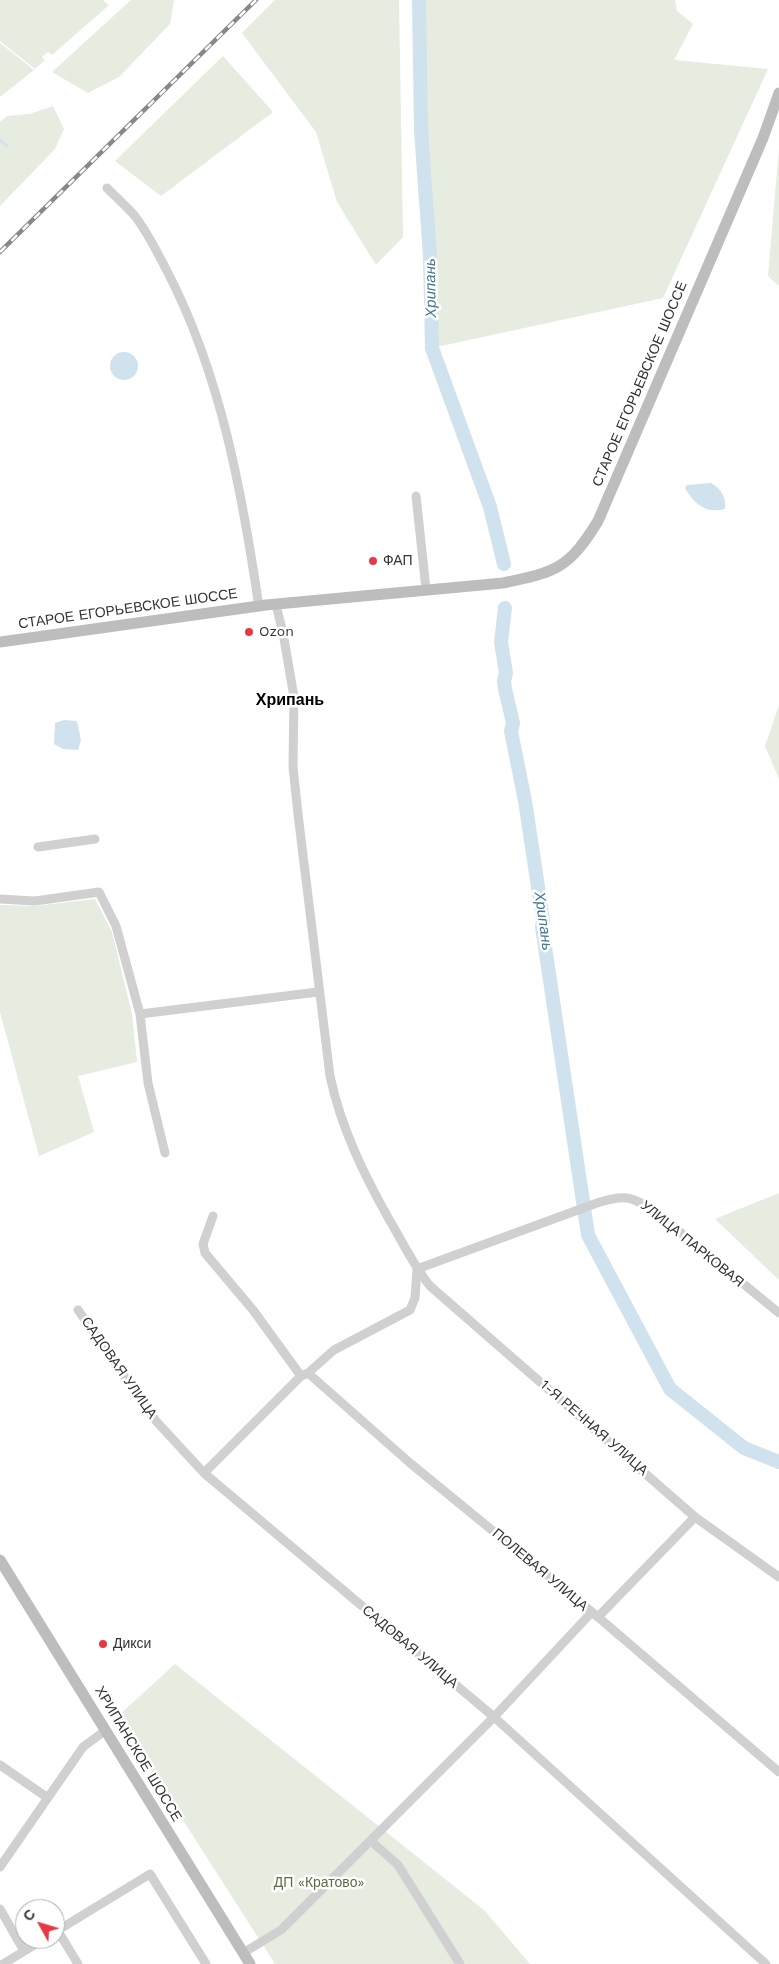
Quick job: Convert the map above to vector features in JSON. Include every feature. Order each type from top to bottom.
[{"type":"main road","name":"СТАРОЕ ЕГОРЬЕВСКОЕ ШОССЕ","points":[[0,642],[276,605],[443,587],[503,583],[536,576],[559,566],[580,549],[598,521],[763,138],[779,93]]},
{"type":"main road","name":"ХРИПАНСКОЕ ШОССЕ","points":[[0,1560],[250,1964]]},
{"type":"street","points":[[107,188],[134,215],[146,233],[185,306],[209,371],[245,511],[259,607]]},
{"type":"street","points":[[416,496],[426,589]]},
{"type":"street","name":"1-Я РЕЧНАЯ УЛИЦА","points":[[276,605],[294,697],[293,767],[318,992],[330,1076],[335,1102],[346,1133],[375,1194],[417,1270],[430,1286],[480,1331],[528,1369],[695,1517],[779,1577]]},
{"type":"street","points":[[38,848],[95,839]]},
{"type":"street","points":[[0,900],[35,901],[99,892],[116,926],[140,1014],[148,1082],[165,1153]]},
{"type":"street","points":[[140,1014],[318,992]]},
{"type":"street","name":"УЛИЦА ПАРКОВАЯ","points":[[417,1270],[613,1198],[636,1199],[657,1213],[779,1313]]},
{"type":"street","name":"ПОЛЕВАЯ УЛИЦА","points":[[213,1216],[203,1244],[205,1254],[304,1374],[595,1615],[779,1772]]},
{"type":"street","points":[[204,1473],[304,1374],[334,1350],[410,1310],[415,1298],[417,1270]]},
{"type":"street","name":"САДОВАЯ УЛИЦА","points":[[78,1310],[156,1421],[204,1473],[494,1717],[766,1964]]},
{"type":"street","points":[[243,1952],[281,1930],[695,1517]]},
{"type":"street","points":[[0,1867],[83,1747],[106,1730]]},
{"type":"street","points":[[0,1765],[48,1798]]},
{"type":"street","points":[[371,1841],[398,1865],[460,1964]]},
{"type":"street","points":[[65,1926],[150,1874],[206,1964]]},
{"type":"street","points":[[0,1909],[24,1951]]},
{"type":"street","points":[[65,1944],[78,1964]]},
{"type":"street","points":[[3,1964],[27,1949]]},
{"type":"green space","points":[[0,0],[103,0],[109,5],[52,55],[48,52],[42,57],[45,60],[35,69],[0,41]]},
{"type":"green space","points":[[131,0],[174,0],[170,24],[119,77],[88,93],[52,72]]},
{"type":"green space","points":[[275,0],[399,0],[403,237],[376,265],[337,202],[316,132],[242,33]]},
{"type":"green space","points":[[419,0],[675,0],[677,11],[693,24],[674,60],[768,69],[663,298],[432,348],[430,256],[421,130]]},
{"type":"green space","points":[[0,43],[34,70],[0,97]]},
{"type":"green space","points":[[223,56],[273,112],[161,196],[115,161]]},
{"type":"green space","points":[[53,106],[64,129],[55,149],[0,206],[0,122],[7,116],[30,114]]},
{"type":"green space","points":[[779,149],[779,286],[768,276]]},
{"type":"green space","points":[[779,705],[779,779],[765,746]]},
{"type":"green space","points":[[95,899],[112,932],[132,1014],[137,1062],[78,1076],[94,1132],[39,1156],[0,1012],[0,905],[35,906]]},
{"type":"green space","points":[[779,1193],[779,1280],[715,1219]]},
{"type":"green space","name":"ДП «Кратово»","points":[[175,1664],[484,1910],[530,1964],[275,1964],[117,1717]]},
{"type":"water","points":[[124,352],[134,356],[138,366],[134,376],[124,380],[114,376],[110,366],[114,356]]},
{"type":"water","points":[[711,483],[722,494],[725,501],[725,509],[706,509],[692,499],[685,488],[687,485]]},
{"type":"water","points":[[64,720],[77,721],[81,740],[78,750],[63,749],[54,744],[55,723]]},
{"type":"waterway","name":"Хрипань","points":[[419,0],[421,130],[430,256],[432,348],[490,507],[504,564]]},
{"type":"waterway","points":[[0,140],[7,146]]},
{"type":"waterway","name":"Хрипань","points":[[505,608],[501,642],[506,673],[505,689],[513,723],[511,731],[525,801],[588,1235],[670,1389],[744,1448],[779,1462]]},
{"type":"railway","points":[[0,252],[256,0]]},
{"type":"place","name":"ФАП","points":[[373,561]]},
{"type":"place","name":"Ozon","points":[[249,632]]},
{"type":"place","name":"Дикси","points":[[103,1644]]},
{"type":"district","name":"Хрипань","points":[[290,700]]}]
